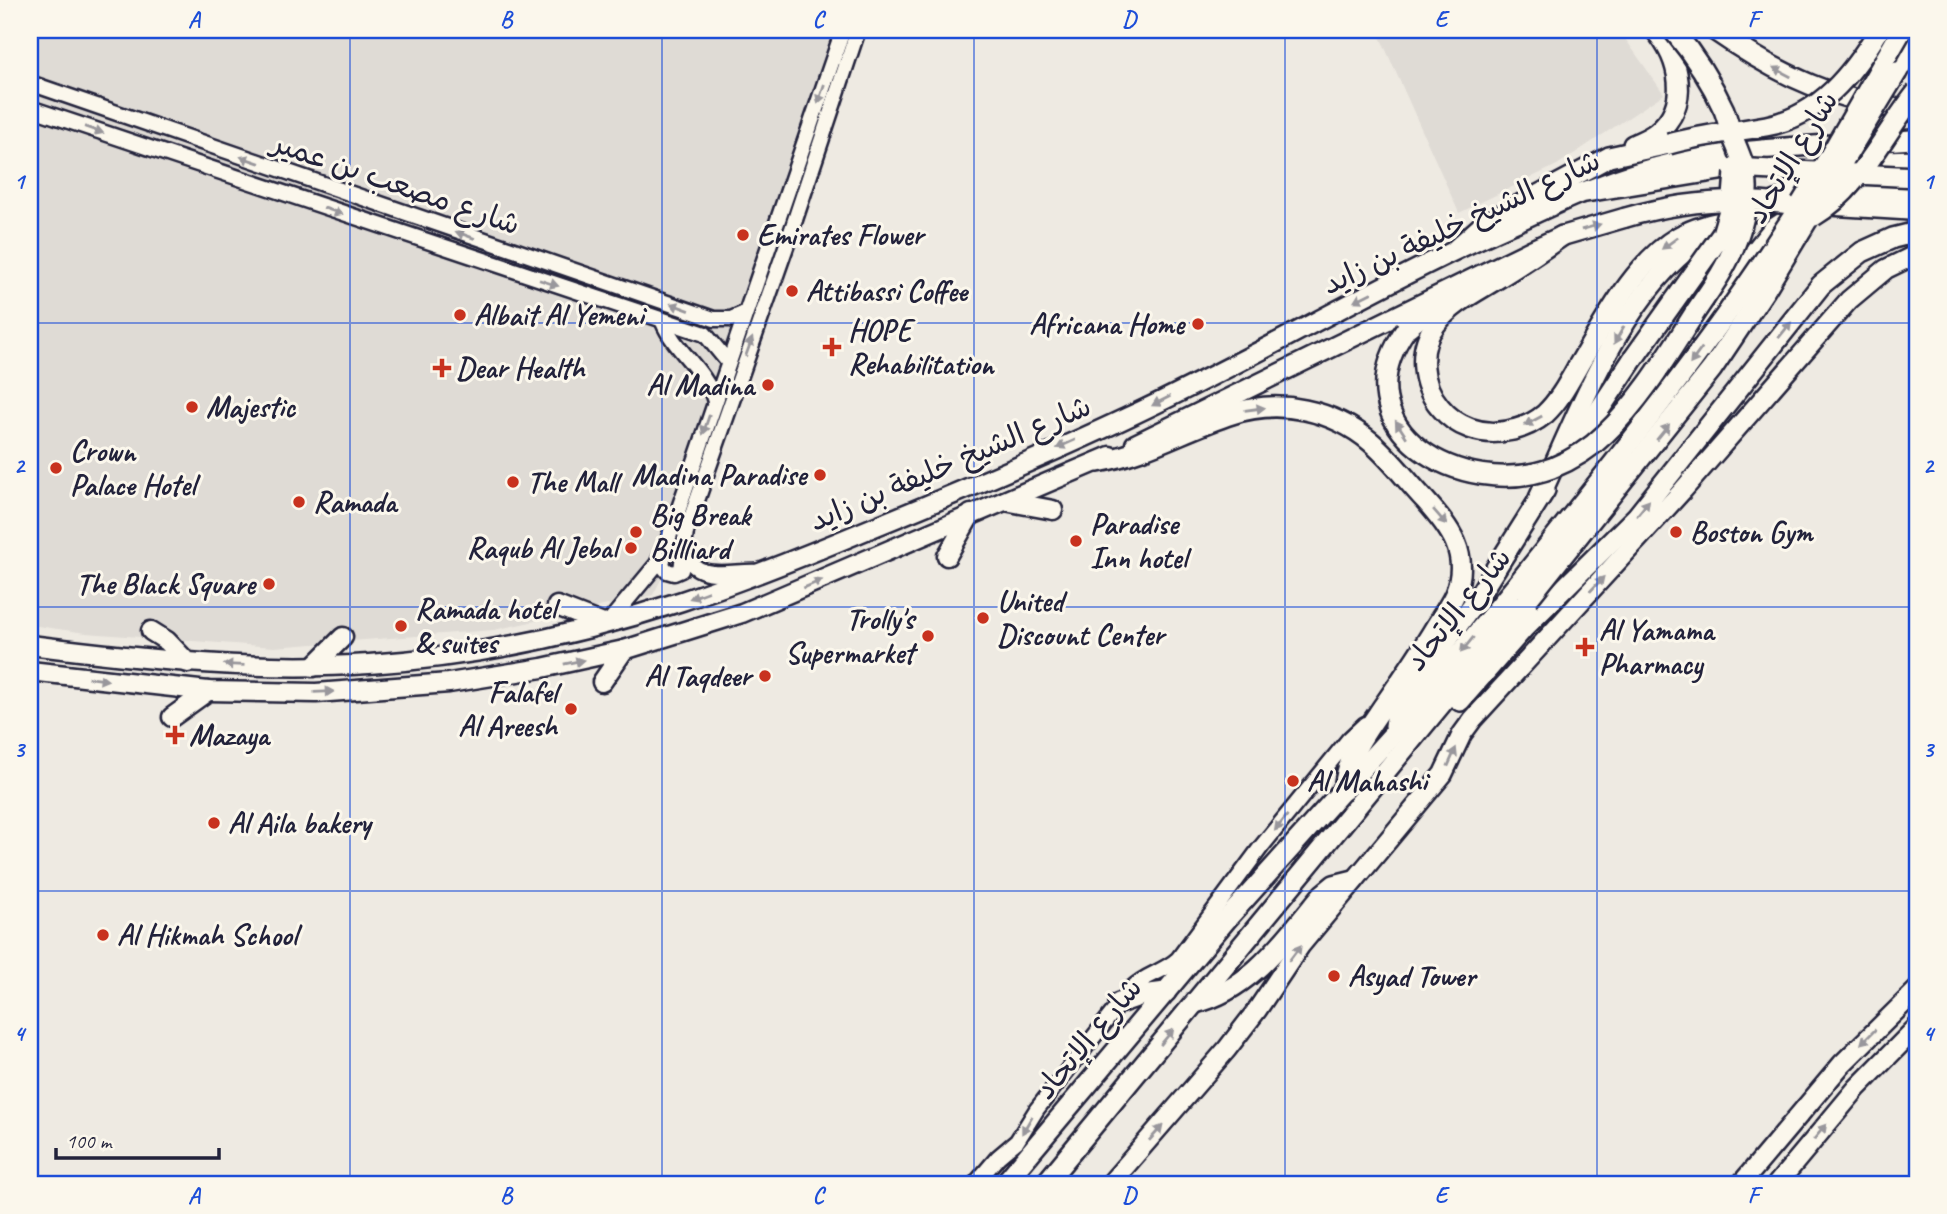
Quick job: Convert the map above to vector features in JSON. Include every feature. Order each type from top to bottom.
[{"type":"highway","points":[[1456,249],[1484,224],[1658,131],[1675,108],[1679,91],[1671,52],[1655,30]]},
{"type":"highway","points":[[1496,267],[1432,307],[1406,329],[1387,374],[1387,398],[1394,420],[1407,439],[1434,460],[1467,472],[1495,476],[1538,472],[1572,460],[1589,448],[1621,417],[1673,348],[1735,246],[1745,211],[1745,167],[1715,92],[1695,58],[1673,30]]},
{"type":"highway","points":[[1714,30],[1744,51],[1805,84],[1845,98],[1917,112]]},
{"type":"highway","points":[[1609,157],[1720,132],[1768,126],[1801,113],[1831,94],[1862,57],[1879,30]]},
{"type":"highway","name":"شارع الإتحاد","points":[[1795,214],[1902,30]]},
{"type":"highway","name":"شارع الإتحاد","points":[[1045,1184],[1421,727],[1679,380],[1898,72],[1917,39]]},
{"type":"highway","points":[[1898,72],[1917,63]]},
{"type":"highway","points":[[1795,214],[1826,209],[1849,187],[1917,92]]},
{"type":"highway","points":[[1395,733],[1395,717],[1401,704],[1475,603],[1539,498],[1722,234],[1733,197],[1736,146]]},
{"type":"highway","points":[[1539,498],[1590,390],[1640,298],[1684,251],[1734,219],[1860,165],[1917,160]]},
{"type":"highway","points":[[1580,193],[1726,169],[1782,169],[1917,177]]},
{"type":"highway","points":[[1673,348],[1693,329],[1773,229],[1795,214],[1842,192],[1917,193]]},
{"type":"highway","points":[[1562,236],[1463,300],[1435,324],[1431,331],[1424,357],[1426,386],[1440,408],[1462,425],[1489,432],[1504,432],[1535,421],[1547,412],[1567,386],[1615,304],[1650,259],[1680,235],[1734,219]]},
{"type":"highway","points":[[1421,727],[1456,706],[1524,628],[1637,516],[1821,285],[1862,252],[1893,238],[1917,232]]},
{"type":"highway","points":[[1098,462],[1145,450],[1230,414],[1260,408],[1290,407],[1320,413],[1347,425],[1371,442],[1447,524],[1456,542],[1460,561],[1458,582],[1451,602],[1352,753],[1344,791]]},
{"type":"highway","name":"شارع الإتحاد","points":[[1004,1184],[1279,861],[1520,596]]},
{"type":"highway","points":[[1195,1003],[1221,995],[1239,984],[1261,966],[1323,894],[1334,885],[1354,880]]},
{"type":"highway","points":[[1119,1003],[1142,995],[1166,992]]},
{"type":"main road","name":"شارع الشيخ خليفة بن زايد","points":[[30,645],[188,663],[313,667],[370,664],[464,653],[606,623],[679,602],[763,572],[922,508],[1129,417],[1456,249],[1580,193],[1650,169],[1752,150],[1917,139]]},
{"type":"main road","name":"شارع الشيخ خليفة بن زايد","points":[[30,671],[208,691],[316,693],[414,687],[519,673],[624,650],[778,599],[971,514],[1098,462],[1562,236],[1677,205],[1704,201],[1731,200],[1795,214],[1917,211]]},
{"type":"main road","points":[[1111,1184],[1227,1049],[1289,961],[1443,774],[1462,734],[1473,719],[1684,490],[1849,300],[1886,269],[1917,254]]},
{"type":"main road","points":[[1005,501],[1053,510]]},
{"type":"main road","points":[[947,556],[971,514]]},
{"type":"main road","points":[[557,606],[606,623]]},
{"type":"main road","points":[[151,631],[167,641],[188,663]]},
{"type":"main road","points":[[313,667],[344,637]]},
{"type":"main road","points":[[602,682],[624,650]]},
{"type":"main road","points":[[173,717],[208,691]]},
{"type":"main road","points":[[1741,1184],[1842,1064],[1917,990]]},
{"type":"main road","points":[[1777,1184],[1857,1088],[1917,1027]]},
{"type":"street","points":[[843,30],[665,549],[662,565],[670,573],[681,570],[686,532],[787,244],[858,30]]},
{"type":"street","name":"شارع مصعب بن عمير","points":[[30,83],[714,319]]},
{"type":"street","name":"شارع مصعب بن عمير","points":[[30,108],[705,334]]},
{"type":"street","points":[[705,334],[713,334],[716,331],[714,319],[730,319],[745,313]]},
{"type":"street","points":[[663,322],[669,334],[706,382],[715,401]]},
{"type":"street","points":[[705,334],[728,362]]},
{"type":"street","points":[[606,623],[657,564],[665,549]]},
{"type":"street","points":[[685,552],[693,567],[705,573],[763,572]]},
{"type":"street","points":[[975,1184],[998,1157],[1017,1141],[1037,1108],[1119,1003],[1142,979],[1167,968],[1178,959],[1261,847],[1354,733],[1375,718]]},
{"type":"shaded area","points":[[30,30],[848,30],[673,556],[653,595],[494,630],[274,647],[86,633],[30,625]]},
{"type":"shaded area","points":[[1377,30],[1619,30],[1664,94],[1557,165],[1459,213]]},
{"type":"place","name":"Emirates Flower","points":[[743,235]]},
{"type":"place","name":"Attibassi Coffee","points":[[792,291]]},
{"type":"place","name":"Albait Al Yemeni","points":[[460,315]]},
{"type":"place","name":"Africana Home","points":[[1198,324]]},
{"type":"place","name":"HOPE Rehabilitation","points":[[832,347]]},
{"type":"place","name":"Dear Health","points":[[442,368]]},
{"type":"place","name":"Al Madina","points":[[768,385]]},
{"type":"place","name":"Majestic","points":[[192,407]]},
{"type":"place","name":"Crown Palace Hotel","points":[[56,468]]},
{"type":"place","name":"Madina Paradise","points":[[820,475]]},
{"type":"place","name":"The Mall","points":[[513,482]]},
{"type":"place","name":"Ramada","points":[[299,502]]},
{"type":"place","name":"Big Break Billliard","points":[[636,532]]},
{"type":"place","name":"Boston Gym","points":[[1676,532]]},
{"type":"place","name":"Paradise Inn hotel","points":[[1076,541]]},
{"type":"place","name":"Raqub Al Jebal","points":[[631,548]]},
{"type":"place","name":"The Black Square","points":[[269,584]]},
{"type":"place","name":"United Discount Center","points":[[983,618]]},
{"type":"place","name":"Ramada hotel & suites","points":[[401,626]]},
{"type":"place","name":"Trolly's Supermarket","points":[[928,636]]},
{"type":"place","name":"Al Yamama Pharmacy","points":[[1585,647]]},
{"type":"place","name":"Al Taqdeer","points":[[765,676]]},
{"type":"place","name":"Falafel Al Areesh","points":[[571,709]]},
{"type":"place","name":"Mazaya","points":[[175,735]]},
{"type":"place","name":"Al Mahashi","points":[[1293,781]]},
{"type":"place","name":"Al Aila bakery","points":[[214,823]]},
{"type":"place","name":"Al Hikmah School","points":[[103,935]]},
{"type":"place","name":"Asyad Tower","points":[[1334,976]]}]
